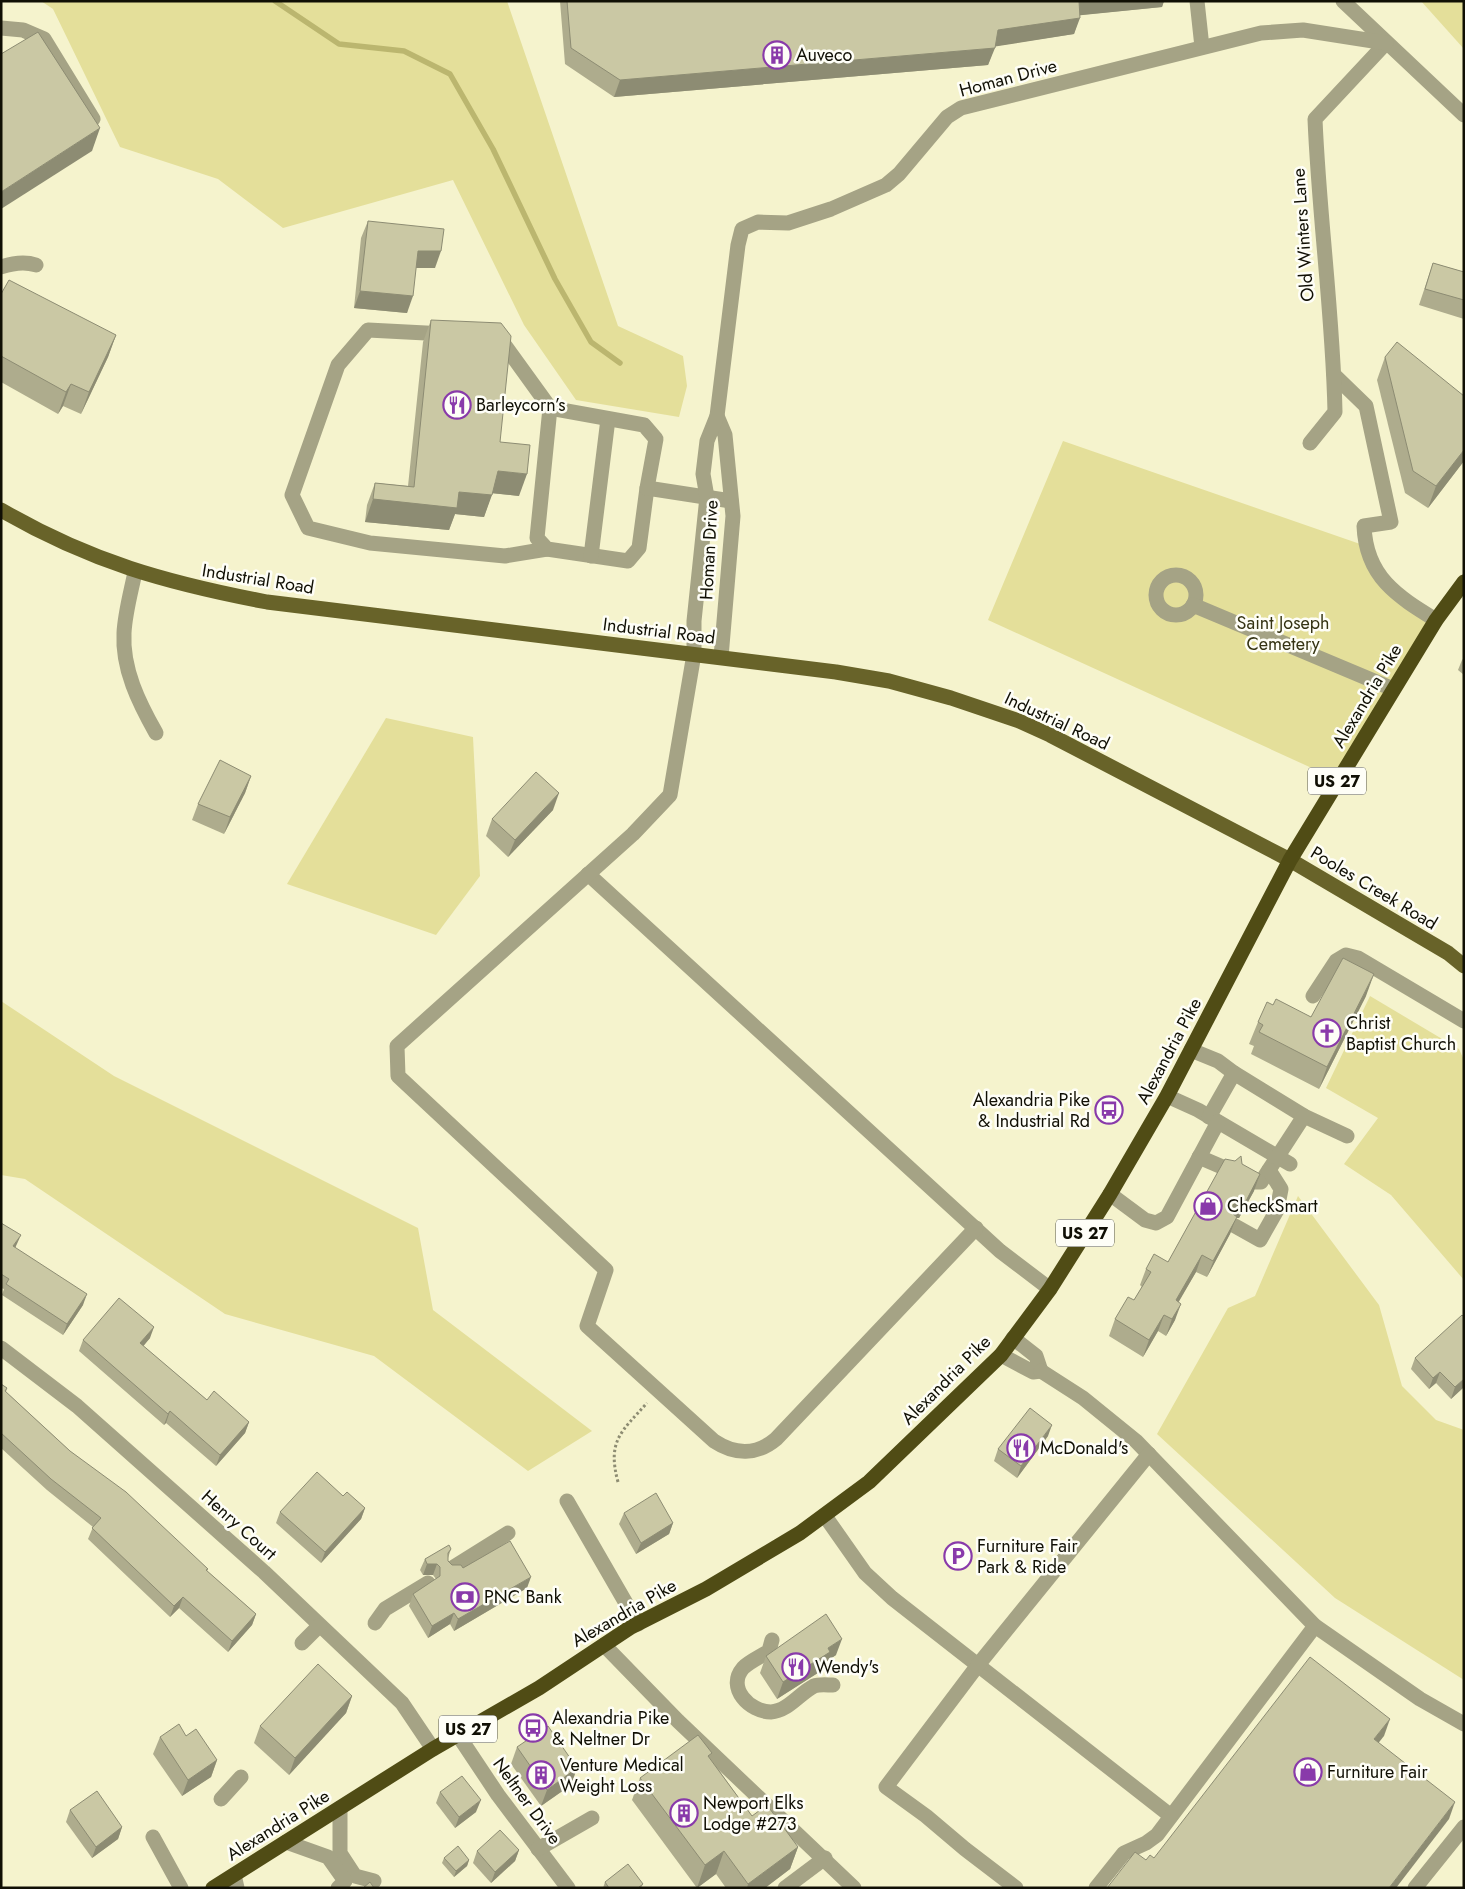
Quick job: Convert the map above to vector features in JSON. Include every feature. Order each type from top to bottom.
[{"type":"highway","name":"Alexandria Pike","points":[[214,1888],[236,1881],[286,1842],[434,1749],[539,1688],[638,1624],[706,1589],[800,1533],[869,1482],[1001,1355],[1050,1289],[1110,1194],[1167,1096],[1290,860],[1436,620],[1464,582]]},
{"type":"main road","name":"Industrial Road","points":[[1,510],[54,540],[135,572],[204,590],[267,602],[721,657],[889,681],[1019,720],[1065,742],[1290,860]]},
{"type":"main road","name":"Pooles Creek Road","points":[[1290,860],[1448,953],[1464,966]]},
{"type":"street","points":[[1197,1],[1202,47]]},
{"type":"street","points":[[1343,1],[1464,114]]},
{"type":"street","points":[[1,28],[23,30],[44,39],[97,125]]},
{"type":"street","name":"Homan Drive","points":[[659,1390],[587,1326],[606,1270],[398,1076],[397,1046],[633,834],[670,795],[694,654],[694,621],[707,497],[703,474],[707,441],[718,416],[742,229],[758,222],[788,223],[831,209],[886,186],[899,174],[947,117],[961,108],[1261,33],[1303,30],[1386,43]]},
{"type":"street","name":"Old Winters Lane","points":[[1310,443],[1335,412],[1334,374],[1318,192],[1315,119],[1386,43]]},
{"type":"street","points":[[1,268],[28,262],[36,265]]},
{"type":"street","points":[[461,334],[368,330],[338,365],[292,495],[308,528],[370,543],[505,556],[547,549],[628,561],[640,548],[647,488],[656,439],[644,426],[550,408]]},
{"type":"street","points":[[479,335],[498,336],[550,408],[537,538],[547,549]]},
{"type":"street","points":[[1334,374],[1366,406],[1391,522],[1364,526],[1364,538],[1374,568],[1399,597],[1436,620]]},
{"type":"street","name":"Homan Drive","points":[[718,416],[725,435],[733,516],[721,657]]},
{"type":"street","points":[[591,556],[608,419]]},
{"type":"street","points":[[647,488],[731,501]]},
{"type":"street","points":[[135,572],[124,633],[126,660],[137,698],[156,734]]},
{"type":"street","points":[[1193,605],[1393,689]]},
{"type":"street","points":[[588,874],[1012,1261],[1050,1289]]},
{"type":"street","points":[[1313,996],[1336,961],[1346,955],[1358,958],[1464,1021]]},
{"type":"street","points":[[1191,1050],[1218,1061],[1304,1116],[1347,1136]]},
{"type":"street","points":[[1110,1194],[1145,1220],[1156,1223],[1167,1217],[1199,1157],[1213,1119],[1234,1073]]},
{"type":"street","points":[[1167,1096],[1213,1119],[1284,1161]]},
{"type":"street","points":[[1244,1176],[1256,1182],[1261,1182],[1269,1170],[1284,1161],[1304,1116]]},
{"type":"street","points":[[1199,1157],[1227,1169]]},
{"type":"street","points":[[1235,1226],[1260,1240],[1278,1210],[1281,1189],[1269,1170]]},
{"type":"street","points":[[659,1390],[722,1446],[744,1452],[765,1448],[976,1228]]},
{"type":"street","points":[[1013,1338],[1036,1356],[1041,1371],[1120,1426],[1315,1626],[1420,1700],[1464,1724]]},
{"type":"street","name":"Henry Court","points":[[1,1348],[54,1387],[131,1452],[264,1572],[402,1703],[434,1749]]},
{"type":"street","points":[[1001,1355],[1033,1372],[1041,1371]]},
{"type":"street","points":[[1016,1888],[965,1850],[926,1816],[886,1787],[978,1665],[1149,1454]]},
{"type":"street","points":[[567,1501],[638,1624]]},
{"type":"street","points":[[825,1516],[865,1573],[892,1598],[1171,1816]]},
{"type":"street","points":[[452,1568],[508,1533]]},
{"type":"street","points":[[375,1623],[385,1609],[428,1582]]},
{"type":"street","points":[[302,1643],[319,1626]]},
{"type":"street","points":[[1096,1888],[1124,1853],[1146,1843],[1157,1835],[1315,1626]]},
{"type":"street","points":[[772,1640],[769,1652],[744,1668],[738,1679],[739,1692],[746,1702],[756,1709],[772,1712],[784,1708],[815,1686],[833,1685]]},
{"type":"street","points":[[604,1645],[678,1721],[826,1858],[854,1888]]},
{"type":"street","name":"Neltner Drive","points":[[458,1735],[478,1767],[568,1888]]},
{"type":"street","points":[[221,1799],[241,1777]]},
{"type":"street","points":[[340,1808],[340,1853],[355,1883]]},
{"type":"street","points":[[538,1848],[592,1818]]},
{"type":"street","points":[[1415,1888],[1464,1827]]},
{"type":"street","points":[[153,1838],[180,1888]]},
{"type":"street","points":[[286,1842],[328,1857],[355,1883]]},
{"type":"street","points":[[785,1888],[826,1858]]},
{"type":"path","points":[[618,1482],[613,1458],[617,1438],[659,1390]]},
{"type":"green space","points":[[41,1],[507,1],[618,326],[683,356],[687,386],[679,417],[576,400],[524,325],[453,180],[283,228],[218,179],[120,147],[53,9]]},
{"type":"green space","points":[[1421,1],[1464,1],[1464,49]]},
{"type":"green space","name":"Saint Joseph Cemetery","points":[[1063,441],[1363,545],[1375,568],[1436,620],[1338,780],[988,620]]},
{"type":"green space","points":[[386,718],[473,737],[480,876],[436,935],[287,884]]},
{"type":"green space","points":[[1370,996],[1459,1049],[1464,1060],[1464,1280],[1391,1195],[1344,1164],[1378,1118],[1326,1088]]},
{"type":"green space","points":[[1,1001],[114,1076],[418,1228],[433,1310],[592,1431],[528,1471],[374,1356],[225,1314],[25,1179],[1,1175]]},
{"type":"green space","points":[[1298,1196],[1379,1305],[1402,1386],[1436,1420],[1464,1430],[1464,1680],[1335,1598],[1157,1434],[1228,1308],[1255,1296]]},
{"type":"building","name":"Auveco","points":[[567,1],[1079,1],[1080,18],[998,30],[995,48],[620,80],[571,48]]},
{"type":"building","points":[[38,32],[100,128],[1,192],[1,54]]},
{"type":"building","points":[[368,221],[444,229],[441,251],[418,251],[413,296],[360,291]]},
{"type":"building","points":[[1433,263],[1464,272],[1464,300],[1425,289]]},
{"type":"building","points":[[9,280],[116,335],[89,392],[71,384],[66,392],[1,356],[1,294]]},
{"type":"building","name":"Barleycorn’s","points":[[431,320],[501,323],[511,336],[500,442],[530,445],[527,474],[498,471],[492,495],[459,492],[457,508],[373,499],[375,483],[414,487]]},
{"type":"building","points":[[1397,342],[1464,396],[1464,450],[1436,486],[1413,471],[1385,357]]},
{"type":"building","points":[[220,760],[251,776],[230,817],[198,804]]},
{"type":"building","points":[[536,772],[559,793],[515,840],[492,819]]},
{"type":"building","name":"Christ Baptist Church","points":[[1343,958],[1374,974],[1327,1067],[1259,1032],[1263,1025],[1258,1022],[1267,1002],[1273,1005],[1276,999],[1311,1017]]},
{"type":"building","points":[[1241,1156],[1242,1164],[1260,1174],[1246,1201],[1237,1201],[1233,1205],[1233,1214],[1237,1217],[1213,1261],[1202,1255],[1176,1300],[1181,1304],[1172,1319],[1164,1315],[1149,1340],[1115,1319],[1128,1297],[1134,1300],[1151,1272],[1146,1269],[1154,1254],[1168,1262],[1225,1159],[1235,1161]]},
{"type":"building","points":[[1,1223],[21,1235],[13,1246],[87,1294],[67,1324],[6,1284],[9,1279],[1,1274]]},
{"type":"building","points":[[119,1298],[154,1327],[140,1343],[207,1400],[214,1391],[249,1422],[220,1455],[170,1411],[168,1414],[83,1340]]},
{"type":"building","points":[[1462,1315],[1464,1317],[1464,1379],[1455,1387],[1440,1372],[1433,1378],[1415,1358]]},
{"type":"building","points":[[1,1384],[7,1388],[5,1391],[70,1451],[126,1492],[208,1569],[206,1570],[256,1614],[232,1641],[183,1597],[174,1606],[92,1528],[101,1518],[51,1479],[1,1433]]},
{"type":"building","name":"McDonald's","points":[[1030,1408],[1052,1425],[1021,1466],[998,1449]]},
{"type":"building","points":[[317,1472],[343,1496],[347,1492],[365,1508],[325,1552],[280,1512]]},
{"type":"building","points":[[656,1493],[673,1523],[641,1543],[624,1513]]},
{"type":"building","name":"PNC Bank","points":[[510,1541],[531,1577],[458,1619],[454,1613],[432,1626],[413,1594],[440,1576],[440,1567],[437,1564],[427,1564],[425,1559],[449,1545],[451,1549],[448,1553],[448,1561],[452,1565],[461,1565],[463,1568]]},
{"type":"building","points":[[826,1614],[842,1639],[828,1648],[830,1652],[783,1682],[766,1656]]},
{"type":"building","name":"Furniture Fair","points":[[1310,1657],[1390,1719],[1374,1739],[1455,1802],[1389,1888],[1107,1888],[1135,1852],[1146,1860],[1150,1855],[1154,1858]]},
{"type":"building","points":[[318,1664],[352,1696],[295,1758],[260,1726]]},
{"type":"building","points":[[179,1724],[186,1736],[196,1729],[217,1760],[188,1780],[160,1737]]},
{"type":"building","points":[[548,1726],[577,1768],[547,1790],[517,1747]]},
{"type":"building","name":"Newport Elks Lodge #273","points":[[698,1735],[712,1753],[708,1756],[752,1816],[767,1805],[798,1847],[748,1884],[724,1851],[705,1865],[640,1778]]},
{"type":"building","points":[[462,1776],[481,1800],[459,1817],[440,1792]]},
{"type":"building","points":[[97,1791],[122,1827],[96,1847],[70,1810]]},
{"type":"building","points":[[500,1830],[519,1850],[495,1872],[477,1851]]},
{"type":"building","points":[[458,1846],[469,1860],[456,1871],[444,1858]]},
{"type":"building","points":[[628,1864],[643,1884],[638,1888],[609,1888],[605,1882]]},
{"type":"building","points":[[370,1882],[374,1888],[363,1888]]},
{"type":"waterway","points":[[275,1],[339,44],[404,51],[450,74],[493,149],[555,279],[591,342],[620,363]]},
{"type":"place","name":"Auveco","points":[[777,55]]},
{"type":"place","name":"Barleycorn’s","points":[[457,405]]},
{"type":"place","name":"Christ Baptist Church","points":[[1327,1033]]},
{"type":"place","name":"Alexandria Pike & Industrial Rd","points":[[1109,1110]]},
{"type":"place","name":"CheckSmart","points":[[1208,1206]]},
{"type":"place","name":"McDonald's","points":[[1021,1448]]},
{"type":"place","name":"Furniture Fair Park & Ride","points":[[958,1556]]},
{"type":"place","name":"PNC Bank","points":[[465,1597]]},
{"type":"place","name":"Wendy's","points":[[796,1667]]},
{"type":"place","name":"Alexandria Pike & Neltner Dr","points":[[533,1728]]},
{"type":"place","name":"Furniture Fair","points":[[1308,1772]]},
{"type":"place","name":"Venture Medical Weight Loss","points":[[541,1775]]},
{"type":"place","name":"Newport Elks Lodge #273","points":[[684,1813]]}]
